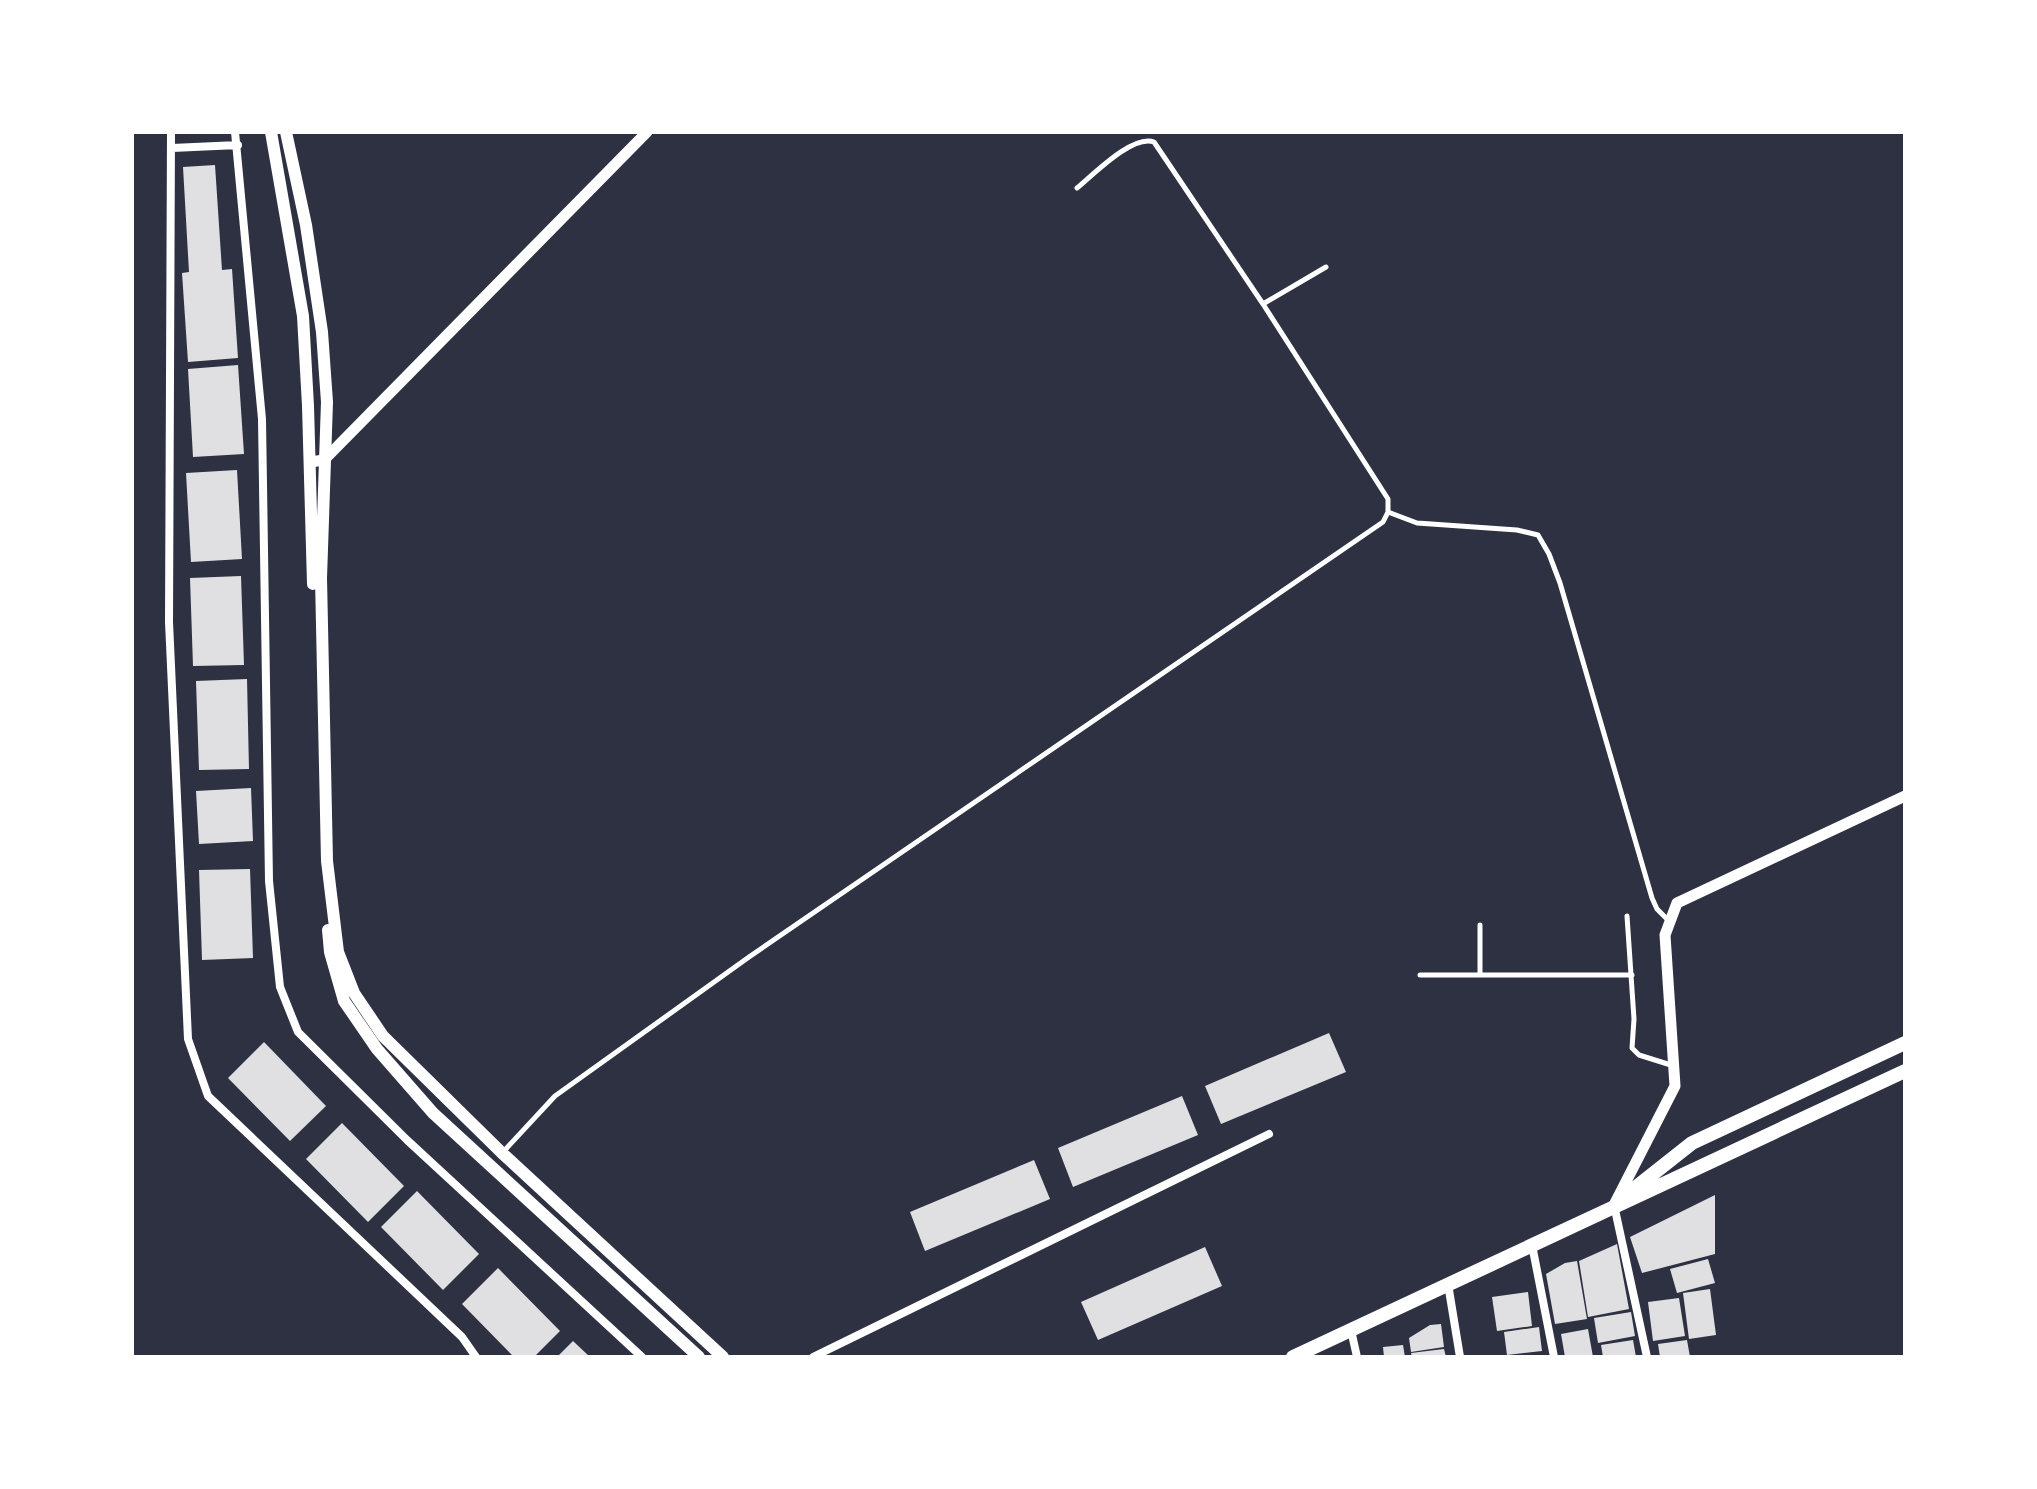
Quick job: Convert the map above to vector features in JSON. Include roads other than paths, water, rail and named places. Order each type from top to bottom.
[{"type":"main road","points":[[271,132],[303,316],[310,462],[320,857],[330,952],[344,1001],[377,1049],[433,1113],[699,1357]]},
{"type":"main road","points":[[286,132],[306,225],[322,332],[327,402],[321,578],[327,861],[338,952],[354,993],[383,1036],[502,1153],[723,1357]]},
{"type":"main road","points":[[1614,1205],[1692,1143],[1905,1043]]},
{"type":"main road","points":[[1293,1357],[1905,1071]]},
{"type":"street","points":[[171,132],[169,622],[188,1039],[208,1096],[462,1337],[476,1357]]},
{"type":"street","points":[[235,132],[262,419],[269,881],[280,987],[298,1032],[407,1140],[642,1357]]},
{"type":"street","points":[[310,462],[324,460],[647,132]]},
{"type":"street","points":[[172,148],[238,145]]},
{"type":"street","points":[[1647,1357],[1614,1205],[1675,1086],[1665,935],[1677,903],[1905,796]]},
{"type":"street","points":[[813,1357],[1269,1134]]},
{"type":"street","points":[[1532,1245],[1554,1357]]},
{"type":"street","points":[[1448,1284],[1460,1357]]},
{"type":"street","points":[[1351,1330],[1357,1357]]},
{"type":"lane","points":[[502,1153],[555,1096],[749,957],[1383,522],[1388,512],[1388,499],[1154,142],[1147,139],[1134,143],[1077,188]]},
{"type":"lane","points":[[1263,304],[1326,267]]},
{"type":"lane","points":[[1388,512],[1417,523],[1517,530],[1538,535],[1544,542],[1560,583],[1652,898],[1657,909],[1670,922]]},
{"type":"lane","points":[[1627,916],[1634,1052],[1674,1066]]},
{"type":"lane","points":[[1480,925],[1480,975]]},
{"type":"lane","points":[[1420,975],[1632,975]]}]
